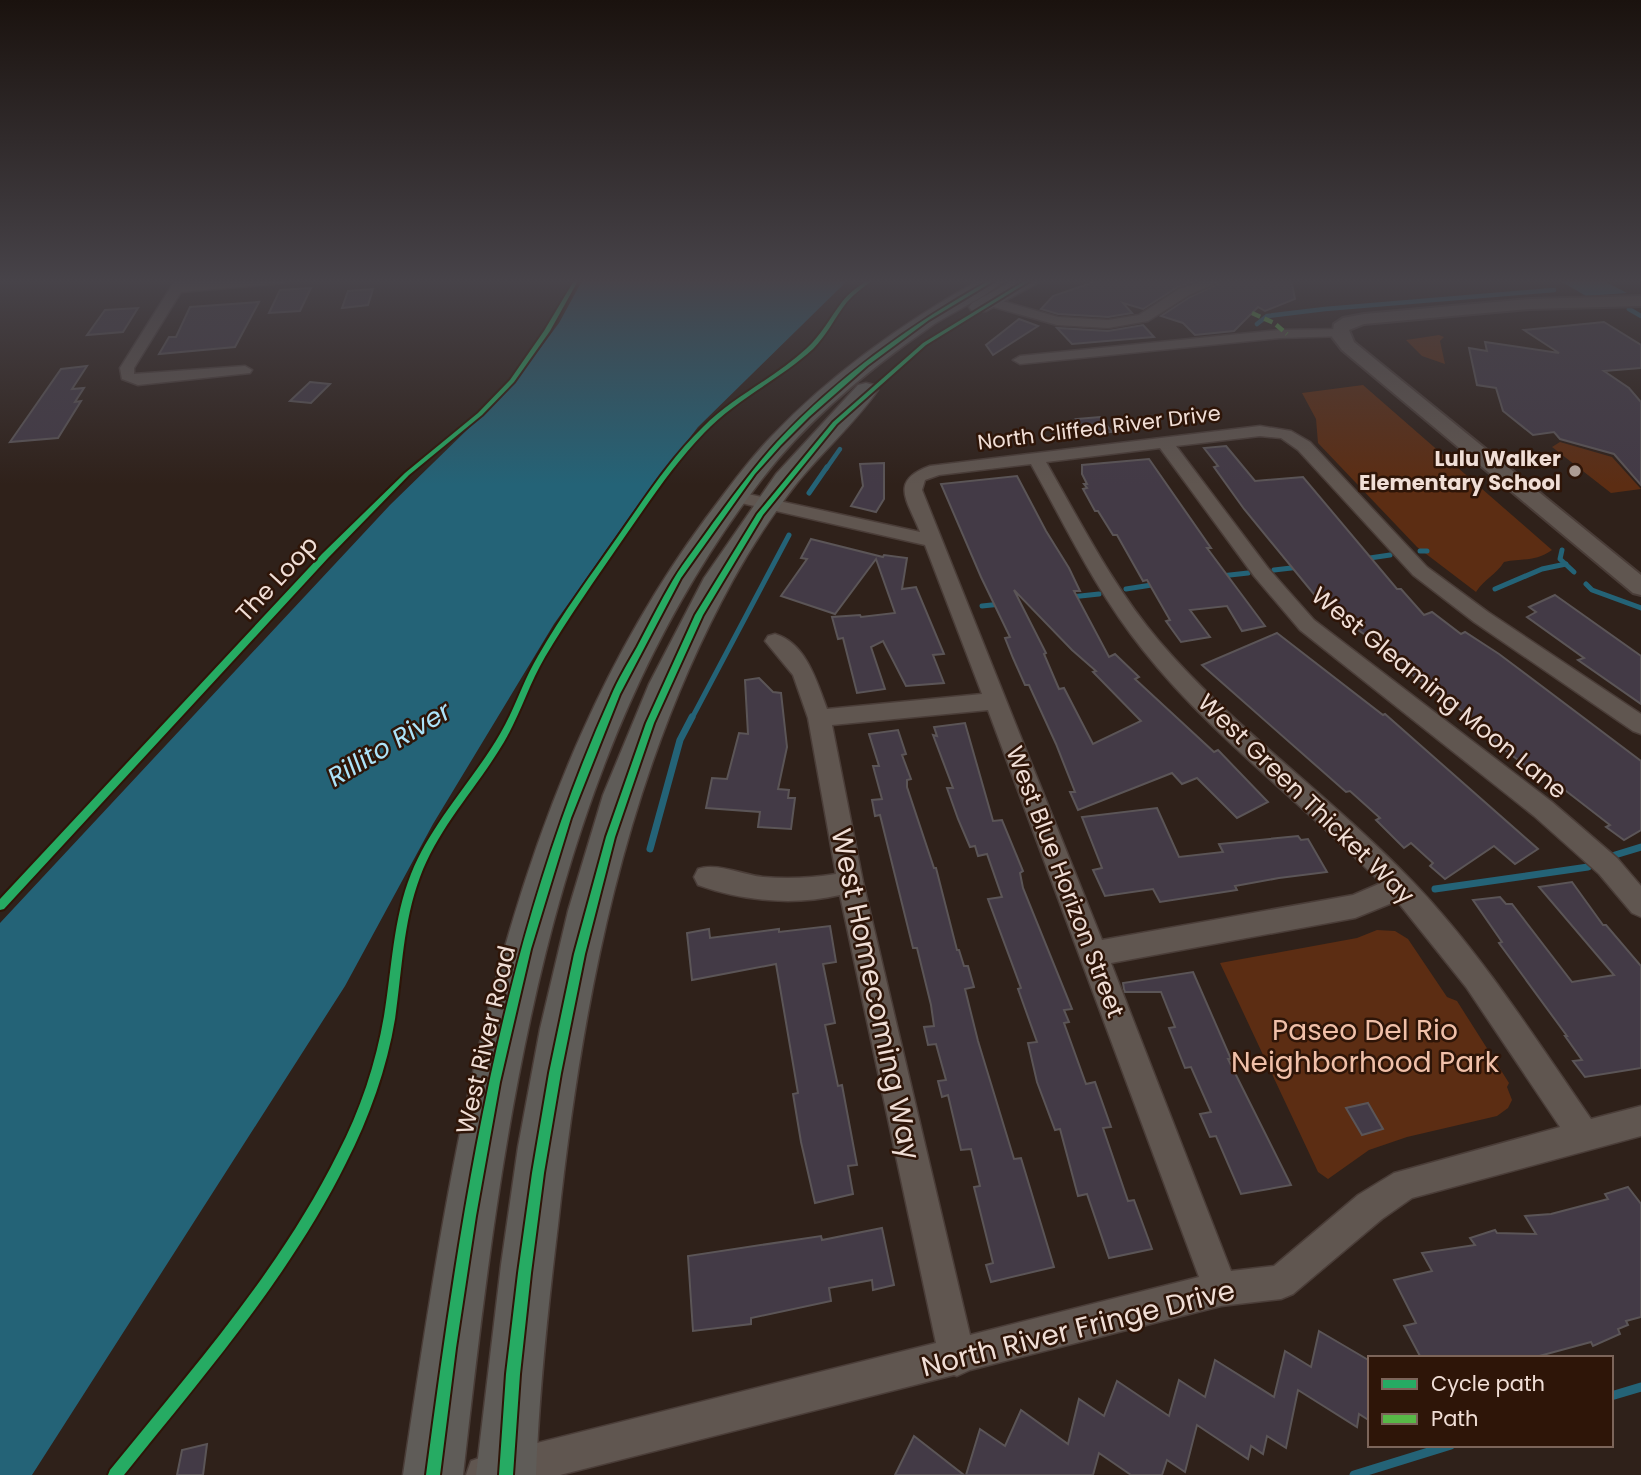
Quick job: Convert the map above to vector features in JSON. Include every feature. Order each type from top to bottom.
[{"type":"main road","name":"West River Road","points":[[499,1473],[541,1152],[564,1023],[590,908],[622,799],[660,695],[692,626],[735,551],[750,500],[792,429],[849,376],[886,348]]},
{"type":"main road","name":"West River Road","points":[[433,1475],[453,1313],[484,1127],[505,1033],[540,903],[586,769],[637,654],[703,539],[750,500]]},
{"type":"street","points":[[139,348],[127,368],[127,376],[138,380],[246,370]]},
{"type":"street","points":[[1020,360],[1142,348]]},
{"type":"street","points":[[1350,348],[1641,587]]},
{"type":"street","name":"North Cliffed River Drive","points":[[915,474],[1266,430],[1286,432],[1304,446],[1396,548],[1430,578],[1641,725]]},
{"type":"street","name":"West Gleaming Moon Lane","points":[[1166,444],[1261,572],[1307,625],[1566,828],[1608,866],[1641,905]]},
{"type":"street","name":"West Green Thicket Way","points":[[1036,458],[1117,600],[1150,646],[1188,686],[1401,887],[1463,960],[1584,1136]]},
{"type":"street","name":"West Blue Horizon Street","points":[[915,474],[913,491],[1094,954],[1221,1289]]},
{"type":"street","points":[[750,500],[933,541]]},
{"type":"street","name":"West Homecoming Way","points":[[775,641],[788,652],[803,673],[819,718],[850,881],[957,1358]]},
{"type":"street","points":[[819,718],[995,701]]},
{"type":"street","points":[[707,877],[741,887],[786,889],[818,888],[850,881]]},
{"type":"street","points":[[1094,954],[1355,906],[1401,887]]},
{"type":"street","name":"North River Fringe Drive","points":[[499,1473],[1221,1289],[1281,1282],[1370,1207],[1405,1184],[1641,1121]]},
{"type":"green space","points":[[1414,348],[1441,348],[1445,364],[1422,356]]},
{"type":"green space","points":[[1363,385],[1552,550],[1535,558],[1504,562],[1476,592],[1417,547],[1318,443],[1316,419],[1302,393]]},
{"type":"green space","points":[[1560,442],[1612,457],[1641,489],[1611,493],[1552,447]]},
{"type":"green space","name":"Paseo Del Rio Neighborhood Park","points":[[1377,930],[1395,931],[1408,939],[1447,997],[1457,1001],[1509,1083],[1507,1087],[1512,1100],[1508,1108],[1497,1116],[1407,1137],[1369,1150],[1328,1179],[1318,1172],[1220,963],[1357,938]]},
{"type":"water","name":"Rillito River","points":[[540,348],[779,348],[698,427],[633,512],[554,624],[433,824],[345,986],[32,1475],[0,1475],[0,923],[390,505],[512,386]]},
{"type":"building","points":[[163,348],[226,348],[159,354]]},
{"type":"building","points":[[988,348],[1004,348],[993,355]]},
{"type":"building","points":[[1469,348],[1487,351],[1486,348],[1524,348],[1559,353],[1551,348],[1641,348],[1641,368],[1604,371],[1629,388],[1641,402],[1641,485],[1614,454],[1560,439],[1554,432],[1533,435],[1503,411],[1496,388],[1477,385]]},
{"type":"building","points":[[87,366],[72,389],[84,388],[75,402],[81,401],[58,438],[10,442],[61,369]]},
{"type":"building","points":[[310,382],[330,384],[311,403],[290,401]]},
{"type":"building","points":[[1100,417],[1112,432],[1087,434],[1076,419]]},
{"type":"building","points":[[1226,446],[1255,481],[1303,477],[1397,589],[1401,589],[1424,615],[1432,612],[1461,634],[1465,632],[1499,654],[1641,761],[1641,830],[1624,840],[1606,827],[1610,825],[1530,763],[1525,765],[1487,737],[1493,734],[1407,671],[1411,668],[1322,604],[1244,509],[1204,448]]},
{"type":"building","points":[[1149,459],[1211,548],[1207,548],[1265,626],[1242,631],[1227,606],[1190,610],[1210,637],[1181,642],[1166,621],[1170,620],[1147,580],[1143,581],[1117,535],[1113,535],[1098,511],[1095,511],[1083,489],[1087,488],[1084,484],[1087,484],[1082,474],[1082,465]]},
{"type":"building","points":[[884,463],[884,499],[876,512],[851,506],[863,486],[860,464]]},
{"type":"building","points":[[1017,476],[1069,568],[1080,591],[1074,591],[1109,657],[1115,654],[1139,677],[1135,679],[1214,752],[1218,750],[1268,802],[1237,818],[1197,778],[1182,784],[1172,773],[1078,810],[1070,792],[1075,792],[1056,744],[1029,685],[1025,685],[1013,658],[1005,638],[1010,637],[941,484]],"holes":[[[1014,590],[1096,671],[1093,672],[1141,721],[1093,744],[1064,688],[1059,689],[1044,654],[1046,653]]]},
{"type":"building","points":[[811,539],[883,557],[907,558],[902,589],[916,587],[944,654],[933,655],[944,683],[906,686],[883,641],[871,647],[885,689],[857,693],[843,638],[838,639],[832,617],[895,613],[876,559],[835,614],[781,596],[807,559],[801,558]]},
{"type":"building","points":[[1555,595],[1641,656],[1641,704],[1578,660],[1584,658],[1527,617],[1536,612],[1529,607]]},
{"type":"building","points":[[1277,633],[1385,714],[1538,849],[1515,864],[1494,846],[1445,879],[1430,866],[1433,863],[1411,843],[1404,848],[1376,820],[1380,818],[1350,791],[1346,792],[1202,665]]},
{"type":"building","points":[[759,678],[773,692],[781,693],[787,747],[778,789],[789,790],[788,798],[795,798],[791,829],[758,827],[760,812],[706,808],[712,778],[727,779],[739,733],[748,734],[745,680]]},
{"type":"building","points":[[965,723],[993,821],[1002,820],[1023,871],[1020,873],[1023,888],[1072,1009],[1064,1010],[1069,1022],[1064,1023],[1086,1084],[1095,1082],[1111,1127],[1103,1128],[1128,1201],[1134,1200],[1152,1249],[1109,1258],[1087,1194],[1078,1196],[1060,1129],[1055,1130],[1037,1082],[1028,1043],[1037,1042],[1018,989],[1021,988],[988,899],[1002,897],[987,854],[978,856],[975,846],[970,847],[958,819],[947,788],[953,788],[933,735],[937,736],[934,727]]},
{"type":"building","points":[[898,730],[906,754],[902,755],[911,779],[907,780],[907,787],[936,868],[957,950],[964,966],[968,966],[974,987],[965,989],[978,1041],[1014,1159],[1021,1158],[1054,1267],[991,1282],[986,1265],[993,1263],[974,1187],[980,1186],[971,1149],[961,1150],[948,1095],[942,1097],[938,1081],[946,1080],[936,1044],[928,1045],[924,1027],[934,1026],[931,1005],[917,948],[913,948],[880,815],[875,816],[872,800],[882,799],[873,766],[879,766],[869,734]]},
{"type":"building","points":[[1157,808],[1179,857],[1223,852],[1219,844],[1298,836],[1301,840],[1308,839],[1327,872],[1279,878],[1235,886],[1237,890],[1160,902],[1153,889],[1105,896],[1093,870],[1102,868],[1082,817]]},
{"type":"building","points":[[1572,882],[1603,925],[1606,925],[1641,966],[1641,1068],[1585,1077],[1573,1061],[1582,1060],[1567,1036],[1499,943],[1502,942],[1473,900],[1500,897],[1506,904],[1512,904],[1572,982],[1614,975],[1539,887]]},
{"type":"building","points":[[830,926],[836,962],[823,964],[835,1023],[825,1025],[838,1086],[842,1085],[857,1165],[848,1166],[853,1194],[815,1203],[793,1094],[798,1093],[776,964],[692,980],[687,933],[709,929],[710,938]]},
{"type":"building","points":[[1193,972],[1231,1059],[1228,1059],[1291,1185],[1241,1194],[1216,1136],[1210,1137],[1200,1114],[1211,1112],[1191,1067],[1185,1068],[1169,1028],[1175,1027],[1161,992],[1125,992],[1124,989],[1123,983]]},
{"type":"building","points":[[1368,1103],[1383,1129],[1362,1135],[1346,1108]]},
{"type":"building","points":[[1628,1187],[1641,1204],[1641,1317],[1626,1321],[1628,1325],[1618,1329],[1620,1334],[1593,1346],[1591,1342],[1539,1356],[1420,1356],[1404,1326],[1416,1323],[1394,1280],[1432,1271],[1422,1253],[1475,1245],[1470,1238],[1495,1230],[1497,1233],[1536,1234],[1525,1216],[1551,1214],[1608,1199],[1605,1194]]},
{"type":"building","points":[[882,1228],[894,1285],[873,1290],[872,1280],[829,1288],[831,1301],[751,1318],[751,1324],[693,1331],[688,1256],[821,1236],[822,1240]]},
{"type":"building","points":[[1319,1331],[1368,1360],[1368,1420],[1359,1414],[1357,1427],[1298,1390],[1286,1448],[1267,1436],[1263,1454],[1251,1446],[1248,1459],[1197,1425],[1185,1472],[1167,1460],[1162,1475],[1131,1475],[1099,1453],[1093,1475],[966,1475],[980,1429],[1005,1446],[1021,1410],[1068,1444],[1079,1399],[1104,1416],[1117,1381],[1169,1416],[1179,1380],[1205,1397],[1215,1360],[1274,1397],[1285,1351],[1311,1367]]},
{"type":"building","points":[[914,1436],[964,1475],[895,1475]]},
{"type":"building","points":[[207,1444],[203,1475],[177,1475],[182,1450]]},
{"type":"waterway","points":[[826,469],[840,449]]},
{"type":"waterway","points":[[809,493],[827,467]]},
{"type":"waterway","points":[[692,718],[789,535]]},
{"type":"waterway","points":[[1562,550],[1560,559],[1565,564]]},
{"type":"waterway","points":[[1420,551],[1427,551]]},
{"type":"waterway","points":[[1363,559],[1390,555]]},
{"type":"waterway","points":[[1495,589],[1542,569],[1565,564]]},
{"type":"waterway","points":[[1565,564],[1574,572]]},
{"type":"waterway","points":[[1274,570],[1300,567]]},
{"type":"waterway","points":[[1221,576],[1248,573]]},
{"type":"waterway","points":[[1126,589],[1158,584]]},
{"type":"waterway","points":[[1586,584],[1592,590],[1641,608]]},
{"type":"waterway","points":[[1071,597],[1099,594]]},
{"type":"waterway","points":[[982,606],[1001,604]]},
{"type":"waterway","points":[[650,849],[680,740],[692,717]]},
{"type":"waterway","points":[[1615,855],[1641,847]]},
{"type":"waterway","points":[[1435,889],[1588,867]]},
{"type":"waterway","points":[[1613,1395],[1641,1387]]},
{"type":"waterway","points":[[1354,1475],[1445,1447]]},
{"type":"cycle path","name":"The Loop","points":[[0,906],[325,556],[407,474],[480,414],[512,381],[535,348]]},
{"type":"cycle path","points":[[115,1475],[208,1361],[267,1283],[295,1242],[343,1157],[367,1100],[385,1041],[404,917],[422,859],[441,826],[503,737],[549,644],[642,507],[701,432],[726,409],[810,348]]},
{"type":"cycle path","points":[[433,1475],[469,1216],[494,1082],[526,949],[566,818],[616,694],[678,578],[753,473],[779,443],[835,389],[886,348]]},
{"type":"cycle path","points":[[506,1475],[524,1273],[555,1073],[579,954],[611,837],[650,723],[699,615],[760,514],[835,423],[920,348]]},
{"type":"place","name":"Lulu Walker Elementary School","points":[[1575,471]]}]
